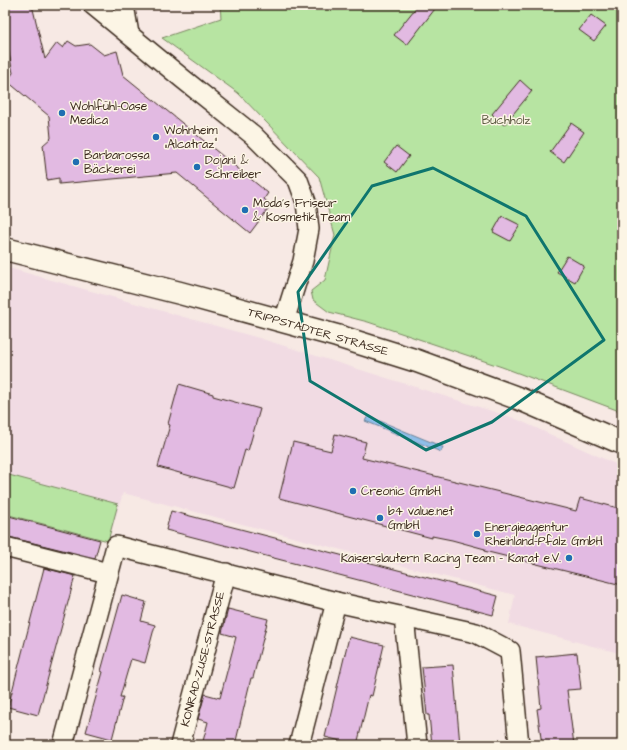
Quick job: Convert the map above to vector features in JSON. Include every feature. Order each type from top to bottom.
[{"type":"main road","name":"TRIPPSTADTER STRASSE","points":[[5,249],[337,336],[417,361],[520,399],[622,442]]},
{"type":"street","points":[[93,5],[182,79],[253,135],[298,180],[306,202],[309,229],[303,261],[284,322]]},
{"type":"street","points":[[124,5],[129,34]]},
{"type":"street","points":[[63,745],[116,546],[336,602],[476,633],[510,651],[519,745]]},
{"type":"street","points":[[5,547],[108,573]]},
{"type":"street","name":"KONRAD-ZUSE-STRASSE","points":[[180,745],[226,573]]},
{"type":"street","points":[[299,745],[336,602]]},
{"type":"street","points":[[404,617],[417,745]]},
{"type":"highlighted area","points":[[433,168],[526,216],[604,340],[492,422],[426,450],[310,381],[298,292],[372,186]]},
{"type":"shaded area","points":[[5,267],[259,338],[514,418],[622,467],[622,652],[619,653],[509,624],[515,595],[123,493],[111,532],[5,505]]},
{"type":"green space","name":"Buchholz","points":[[220,5],[622,5],[622,412],[502,367],[368,322],[329,312],[313,300],[311,291],[325,280],[335,235],[319,177],[238,93],[162,38],[221,18]]},
{"type":"green space","points":[[5,474],[118,504],[108,541],[5,514]]},
{"type":"water","points":[[368,416],[443,447],[441,452],[365,421]]},
{"type":"building","name":"Wohnheim „Alcatraz“","points":[[5,5],[32,5],[45,59],[57,43],[63,48],[68,41],[76,46],[90,44],[104,55],[117,51],[123,75],[268,193],[264,199],[271,205],[250,233],[177,173],[59,184],[59,178],[47,180],[43,145],[51,138],[49,116],[7,81],[13,73],[5,34]]},
{"type":"building","points":[[418,5],[438,5],[407,45],[394,35]]},
{"type":"building","points":[[591,15],[606,26],[594,41],[579,30]]},
{"type":"building","points":[[520,80],[532,91],[504,125],[492,114]]},
{"type":"building","points":[[571,123],[584,132],[564,162],[550,152]]},
{"type":"building","points":[[396,146],[409,156],[397,172],[384,162]]},
{"type":"building","points":[[502,216],[520,225],[510,241],[493,232]]},
{"type":"building","points":[[567,256],[584,266],[575,282],[557,272]]},
{"type":"building","points":[[179,384],[213,394],[213,396],[260,409],[248,451],[245,450],[234,488],[158,467],[170,425],[168,424]]},
{"type":"building","points":[[335,434],[366,442],[362,458],[576,511],[580,498],[622,509],[622,585],[484,551],[485,549],[452,540],[432,536],[432,538],[279,498],[293,442],[331,451]]},
{"type":"building","points":[[171,511],[498,596],[493,615],[166,530]]},
{"type":"building","points":[[5,515],[100,540],[95,558],[5,536]]},
{"type":"building","points":[[44,568],[75,576],[38,715],[8,707]]},
{"type":"building","points":[[122,595],[146,602],[141,621],[155,625],[145,663],[131,659],[120,697],[123,697],[112,739],[86,732]]},
{"type":"building","points":[[228,609],[268,619],[253,678],[251,678],[235,745],[202,745],[208,722],[198,719],[205,694],[220,698],[236,637],[222,633]]},
{"type":"building","points":[[349,637],[384,645],[372,696],[369,695],[357,745],[325,737]]},
{"type":"building","points":[[577,653],[581,689],[567,690],[574,745],[542,745],[537,709],[541,708],[536,657]]},
{"type":"building","points":[[453,665],[460,745],[432,745],[422,667]]},
{"type":"place","name":"Wohlfühl-Oase Medica","points":[[62,113]]},
{"type":"place","name":"Wohnheim „Alcatraz“","points":[[156,137]]},
{"type":"place","name":"Barbarossa Bäckerei","points":[[76,162]]},
{"type":"place","name":"Dojani & Schreiber","points":[[197,167]]},
{"type":"place","name":"Moda's Friseur & Kosmetik Team","points":[[245,210]]},
{"type":"place","name":"Creonic GmbH","points":[[353,491]]},
{"type":"place","name":"b4 value.net GmbH","points":[[380,518]]},
{"type":"place","name":"Energieagentur Rheinland-Pfalz GmbH","points":[[477,534]]},
{"type":"place","name":"Kaiserslautern Racing Team - Karat e.V.","points":[[569,558]]}]
